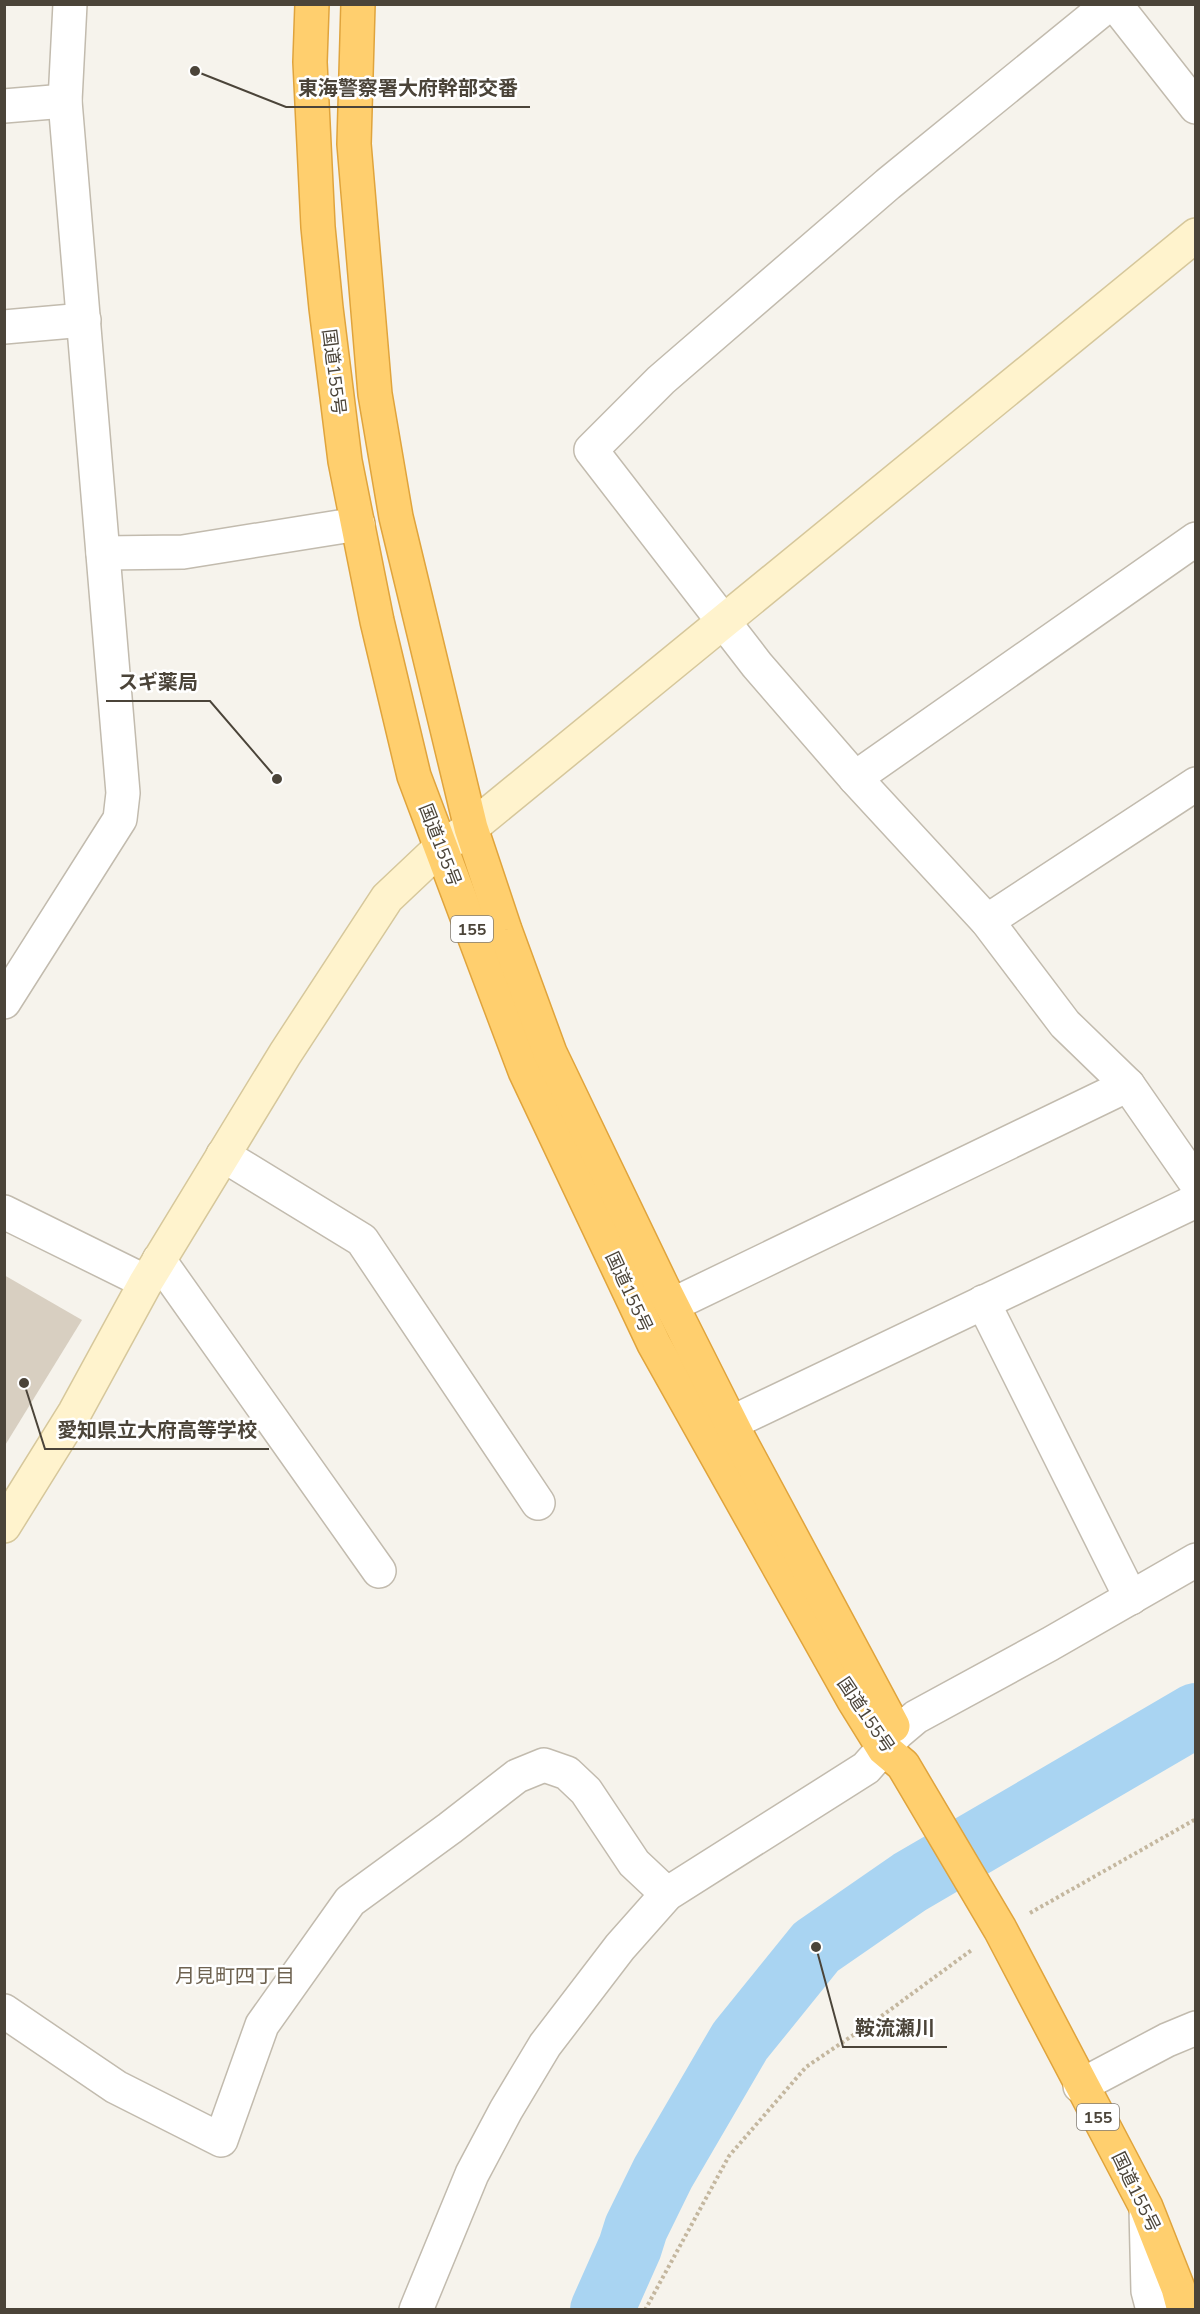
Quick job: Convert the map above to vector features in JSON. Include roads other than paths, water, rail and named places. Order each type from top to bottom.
[{"type":"highway","name":"国道155号","points":[[312,4],[310,62],[318,227],[344,449],[376,621],[414,776],[525,1071],[654,1344],[853,1700],[898,1755]]},
{"type":"highway","name":"国道155号","points":[[358,4],[354,144],[375,394],[396,517],[471,828],[505,930],[550,1053],[672,1305],[898,1755],[1000,1929],[1080,2086],[1146,2207],[1185,2302]]},
{"type":"street","points":[[4,1002],[120,819],[123,793],[65,101],[70,4]]},
{"type":"street","points":[[1109,4],[888,184],[687,357],[591,450],[757,665],[855,778],[987,921],[1065,1023],[1128,1085],[1196,1183]]},
{"type":"street","points":[[1115,4],[1196,107]]},
{"type":"street","points":[[4,106],[65,101]]},
{"type":"street","points":[[4,1526],[75,1412],[153,1271],[223,1155],[285,1054],[387,898],[441,847],[471,828],[1196,235]]},
{"type":"street","points":[[4,327],[84,320]]},
{"type":"street","points":[[103,553],[183,552],[358,524]]},
{"type":"street","points":[[855,778],[1196,539]]},
{"type":"street","points":[[987,921],[1196,784]]},
{"type":"street","points":[[672,1305],[1128,1085]]},
{"type":"street","points":[[223,1155],[362,1240],[537,1503]]},
{"type":"street","points":[[731,1423],[1196,1201]]},
{"type":"street","points":[[4,1212],[153,1271],[379,1571]]},
{"type":"street","points":[[983,1302],[1131,1598]]},
{"type":"street","points":[[416,2310],[472,2174],[545,2044],[620,1947],[667,1894],[866,1768],[898,1755],[916,1717],[1196,1560]]},
{"type":"street","points":[[4,2011],[116,2087],[221,2140],[262,2025],[350,1901],[517,1776],[544,1765],[567,1773],[586,1791],[634,1863],[667,1894]]},
{"type":"street","points":[[1080,2086],[1167,2040],[1196,2028]]},
{"type":"street","points":[[1146,2207],[1148,2290],[1153,2310]]},
{"type":"waterway","points":[[602,2310],[636,2228],[663,2173],[740,2041],[816,1947],[910,1882],[1196,1715]]},
{"type":"place","name":"東海警察署大府幹部交番","points":[[195,71]]},
{"type":"place","name":"スギ薬局","points":[[277,779]]},
{"type":"place","name":"愛知県立大府高等学校","points":[[24,1383]]},
{"type":"place","name":"鞍流瀬川","points":[[816,1947]]},
{"type":"district","name":"月見町四丁目","points":[[235,1976]]}]
